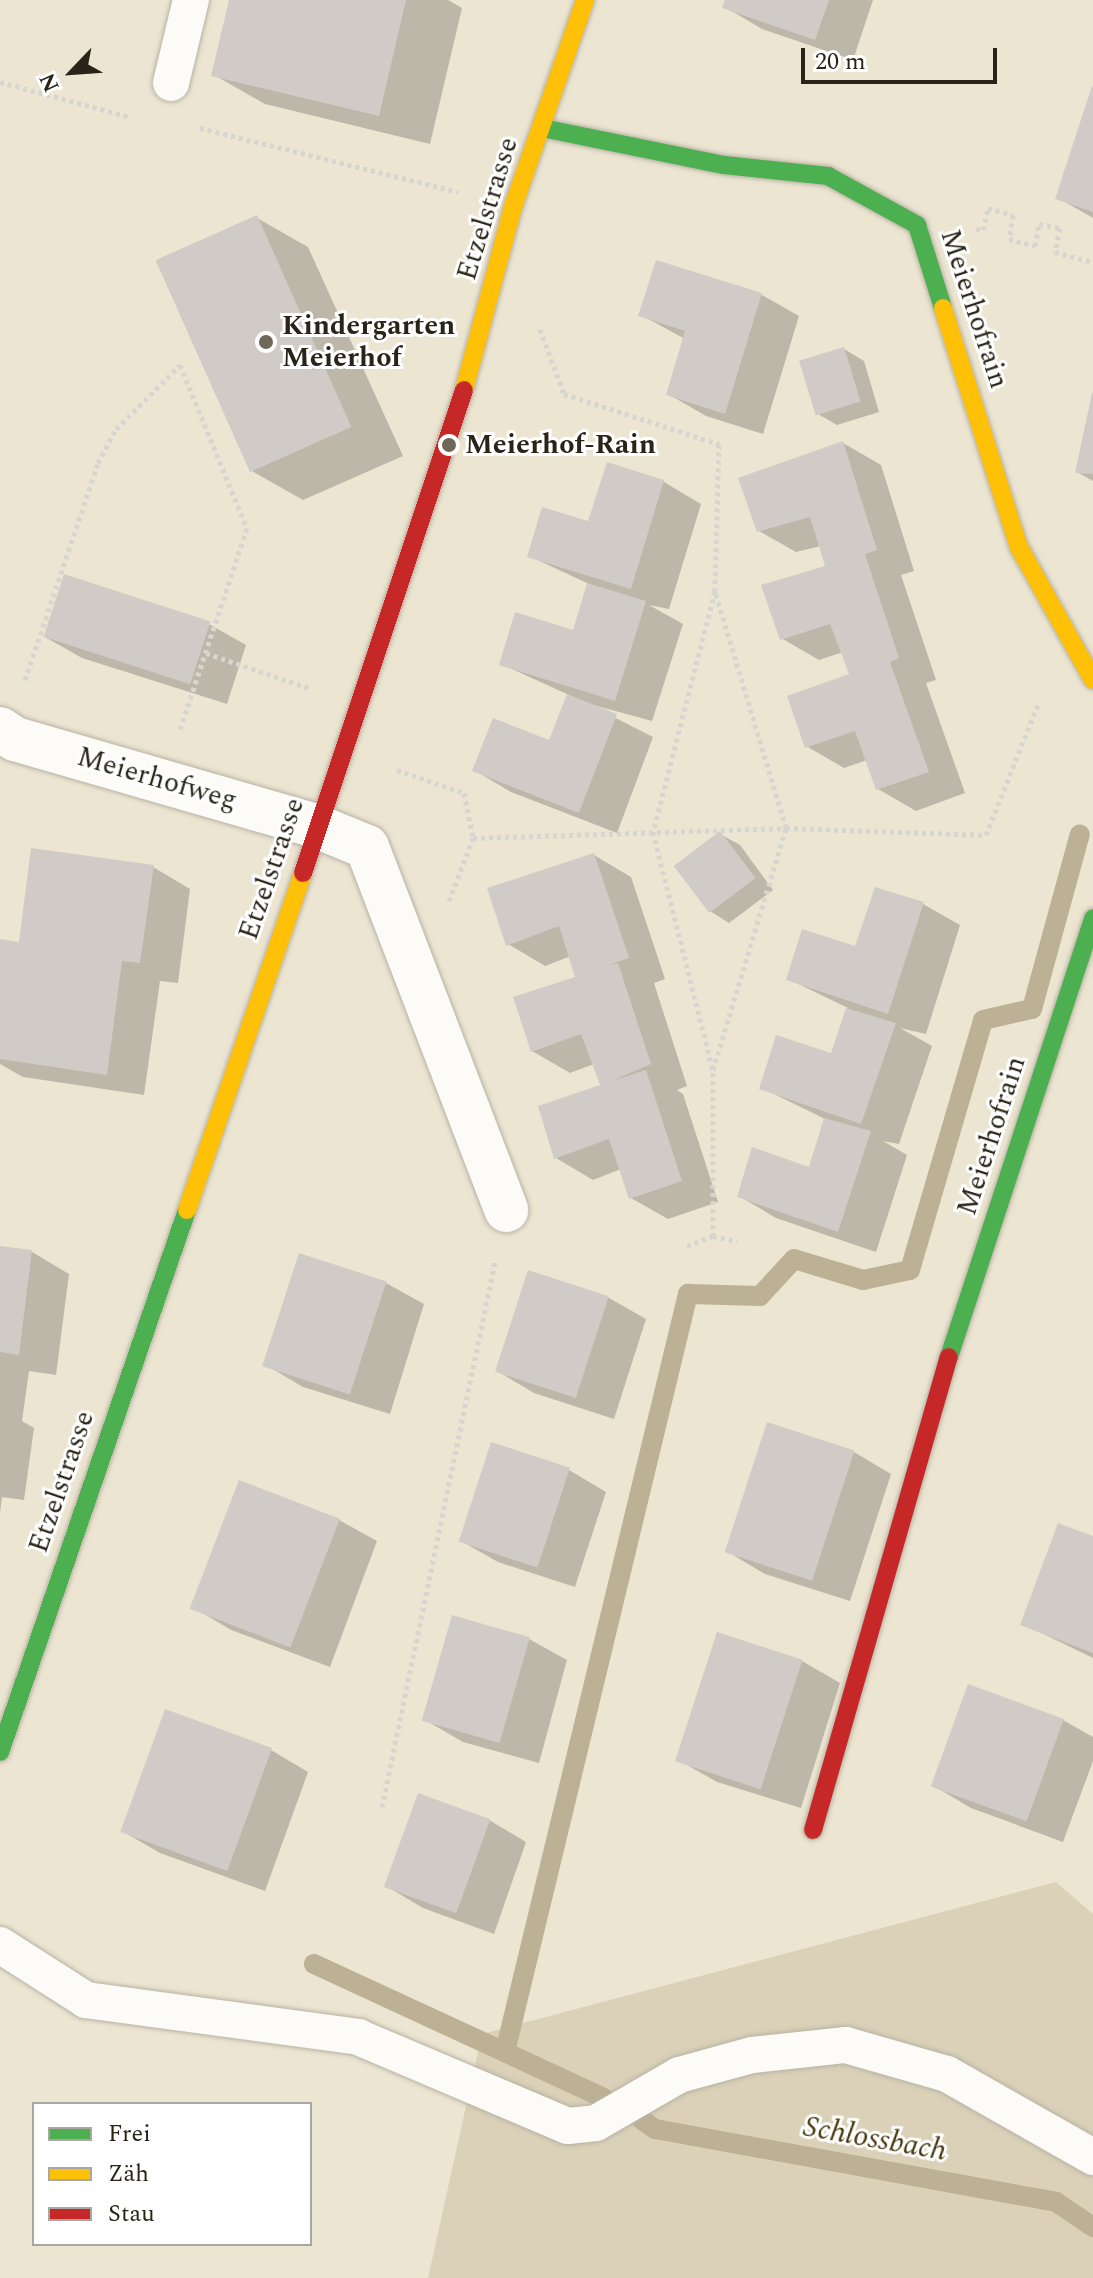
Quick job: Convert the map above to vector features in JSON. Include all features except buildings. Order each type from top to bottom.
[{"type":"street","name":"Etzelstrasse","points":[[0,1752],[449,445],[513,207],[585,0]]},
{"type":"street","name":"Meierhofrain","points":[[542,128],[724,165],[828,176],[917,225],[1019,547],[1093,680]]},
{"type":"street","name":"Meierhofweg","points":[[3,731],[316,826],[367,847],[506,1210]]},
{"type":"street","name":"Meierhofrain","points":[[813,1830],[944,1371],[1093,918]]},
{"type":"lane","points":[[171,83],[191,0]]},
{"type":"lane","points":[[0,1945],[86,2000],[358,2037],[568,2126],[596,2123],[679,2075],[752,2055],[846,2045],[947,2074],[1093,2157]]},
{"type":"path","points":[[0,82],[140,120]]},
{"type":"path","points":[[171,83],[205,91],[197,127],[513,207]]},
{"type":"path","points":[[917,225],[983,230],[988,208],[1013,215],[1009,239],[1035,246],[1039,224],[1060,228],[1055,252],[1093,262]]},
{"type":"path","points":[[489,303],[533,310],[564,394],[719,444],[715,591],[653,832],[713,1070],[713,1236]]},
{"type":"path","points":[[3,731],[98,463],[116,429],[180,365],[247,528],[183,721]]},
{"type":"path","points":[[713,1070],[786,828],[715,591]]},
{"type":"path","points":[[206,653],[359,705]]},
{"type":"path","points":[[473,838],[786,828],[986,835],[1041,699]]},
{"type":"path","points":[[404,772],[464,793],[473,838],[446,909]]},
{"type":"path","points":[[382,1807],[506,1210]]},
{"type":"path","points":[[687,1246],[713,1236],[737,1241]]},
{"type":"shaded area","points":[[1056,1882],[1093,1914],[1093,2278],[428,2278],[482,2034]]},
{"type":"waterway","points":[[505,2052],[688,1294],[760,1296],[794,1259],[863,1280],[910,1270],[983,1020],[1032,1009],[1080,834]]},
{"type":"waterway","name":"Schlossbach","points":[[314,1964],[604,2098]]},
{"type":"waterway","name":"Schlossbach","points":[[642,2120],[655,2129],[1056,2202],[1093,2227]]},
{"type":"traffic: fast","points":[[542,128],[724,165],[828,176],[917,225],[943,308]]},
{"type":"traffic: fast","points":[[949,1357],[1093,918]]},
{"type":"traffic: fast","points":[[0,1752],[187,1210]]},
{"type":"traffic: slow","points":[[464,390],[513,207],[585,0]]},
{"type":"traffic: slow","points":[[943,308],[1019,547],[1093,680]]},
{"type":"traffic: slow","points":[[187,1210],[303,873]]},
{"type":"traffic: jam","points":[[303,873],[464,390]]},
{"type":"traffic: jam","points":[[813,1830],[949,1357]]},
{"type":"place","name":"Kindergarten Meierhof","points":[[266,342]]},
{"type":"place","name":"Meierhof-Rain","points":[[449,445]]}]
